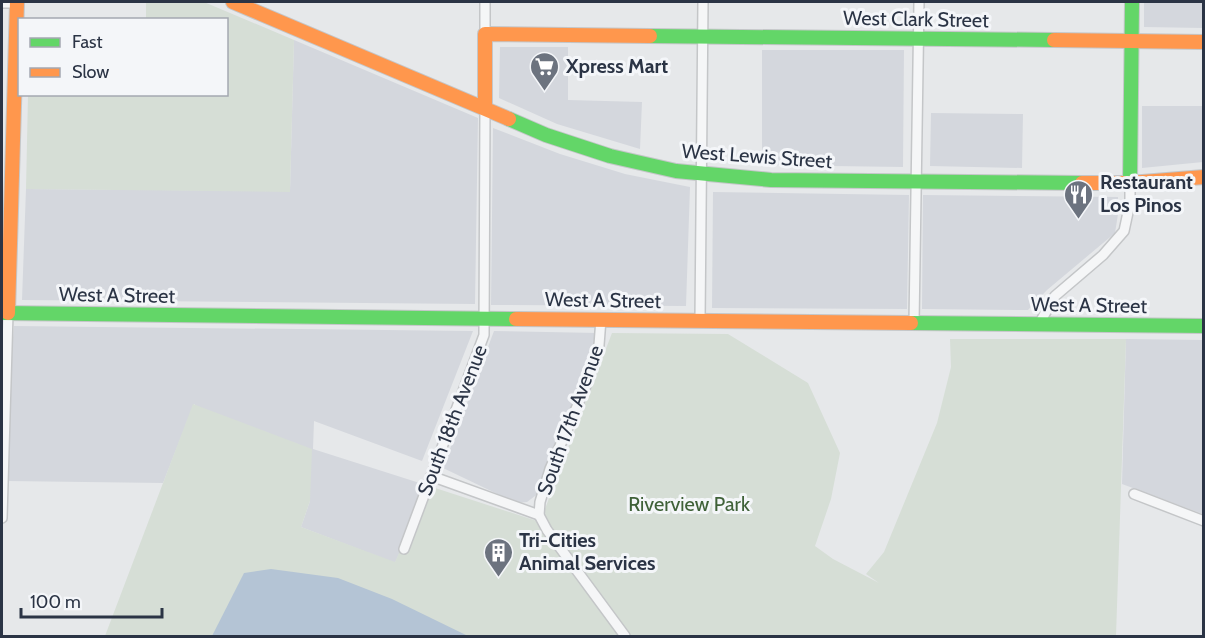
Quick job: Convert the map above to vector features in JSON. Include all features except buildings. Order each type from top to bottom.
[{"type":"main road","points":[[5,313],[17,2]]},
{"type":"main road","name":"West Lewis Street","points":[[233,2],[578,147],[643,165],[701,175],[762,180],[1130,183],[1203,177]]},
{"type":"main road","points":[[1130,183],[1132,2]]},
{"type":"main road","points":[[485,34],[485,108]]},
{"type":"main road","name":"West Clark Street","points":[[485,34],[1203,42]]},
{"type":"main road","name":"West A Street","points":[[5,313],[1203,326]]},
{"type":"street","points":[[2,3],[17,2]]},
{"type":"street","points":[[485,2],[485,34]]},
{"type":"street","points":[[700,320],[703,195],[701,175],[703,2]]},
{"type":"street","points":[[914,323],[919,2]]},
{"type":"street","name":"South 18th Avenue","points":[[404,549],[484,335],[485,108]]},
{"type":"street","points":[[1039,324],[1055,296],[1103,255],[1124,231],[1129,211],[1130,183]]},
{"type":"street","points":[[2,518],[5,313]]},
{"type":"street","name":"South 17th Avenue","points":[[601,319],[596,354],[578,406],[546,481],[539,515],[547,530],[625,636]]},
{"type":"street","points":[[431,476],[539,515]]},
{"type":"street","points":[[1134,494],[1203,520]]},
{"type":"shaded area","points":[[1144,2],[1203,2],[1203,28],[1144,27]]},
{"type":"shaded area","points":[[294,40],[478,118],[475,304],[22,300],[26,189],[290,191]]},
{"type":"shaded area","points":[[500,47],[568,47],[568,100],[642,102],[640,149],[557,124],[499,98]]},
{"type":"shaded area","points":[[762,50],[904,50],[903,167],[762,165]]},
{"type":"shaded area","points":[[1142,106],[1203,106],[1203,162],[1142,168]]},
{"type":"shaded area","points":[[931,113],[1023,114],[1022,168],[930,166]]},
{"type":"shaded area","points":[[493,128],[560,154],[625,174],[690,187],[686,306],[491,305]]},
{"type":"shaded area","points":[[713,192],[909,195],[907,309],[712,308]]},
{"type":"shaded area","points":[[923,195],[1118,197],[1118,214],[1115,233],[1047,290],[1028,310],[922,309]]},
{"type":"shaded area","points":[[14,326],[473,331],[422,461],[314,421],[313,449],[429,486],[395,563],[301,527],[310,501],[194,404],[163,483],[7,481],[9,384]]},
{"type":"shaded area","points":[[494,331],[598,333],[539,493],[527,502],[516,503],[443,468]]},
{"type":"shaded area","points":[[1126,339],[1203,340],[1203,514],[1122,484]]},
{"type":"green space","points":[[146,2],[204,2],[294,40],[290,192],[26,189],[28,96],[228,96],[228,18],[146,18]]},
{"type":"green space","name":"Riverview Park","points":[[612,333],[728,334],[808,383],[840,453],[831,499],[815,546],[833,559],[879,583],[866,574],[884,552],[937,423],[951,367],[950,339],[1126,339],[1116,636],[105,636],[193,404],[312,449],[310,501],[301,527],[395,562],[429,486],[540,522]]},
{"type":"water","points":[[271,569],[338,578],[392,599],[468,636],[212,636],[244,573]]},
{"type":"traffic: fast","points":[[1130,183],[1132,2]]},
{"type":"traffic: fast","points":[[650,36],[1054,40]]},
{"type":"traffic: fast","points":[[509,119],[546,135],[610,156],[676,171],[771,180],[1082,183]]},
{"type":"traffic: fast","points":[[2,313],[516,319]]},
{"type":"traffic: fast","points":[[911,323],[1204,326]]},
{"type":"traffic: slow","points":[[8,313],[17,2]]},
{"type":"traffic: slow","points":[[233,2],[509,119]]},
{"type":"traffic: slow","points":[[485,108],[485,34],[650,36]]},
{"type":"traffic: slow","points":[[1054,40],[1204,42]]},
{"type":"traffic: slow","points":[[1082,183],[1130,183],[1204,177]]},
{"type":"traffic: slow","points":[[516,319],[911,323]]},
{"type":"place","name":"Xpress Mart","points":[[545,92]]},
{"type":"place","name":"Restaurant Los Pinos","points":[[1079,220]]},
{"type":"place","name":"Tri-Cities Animal Services","points":[[498,578]]}]
